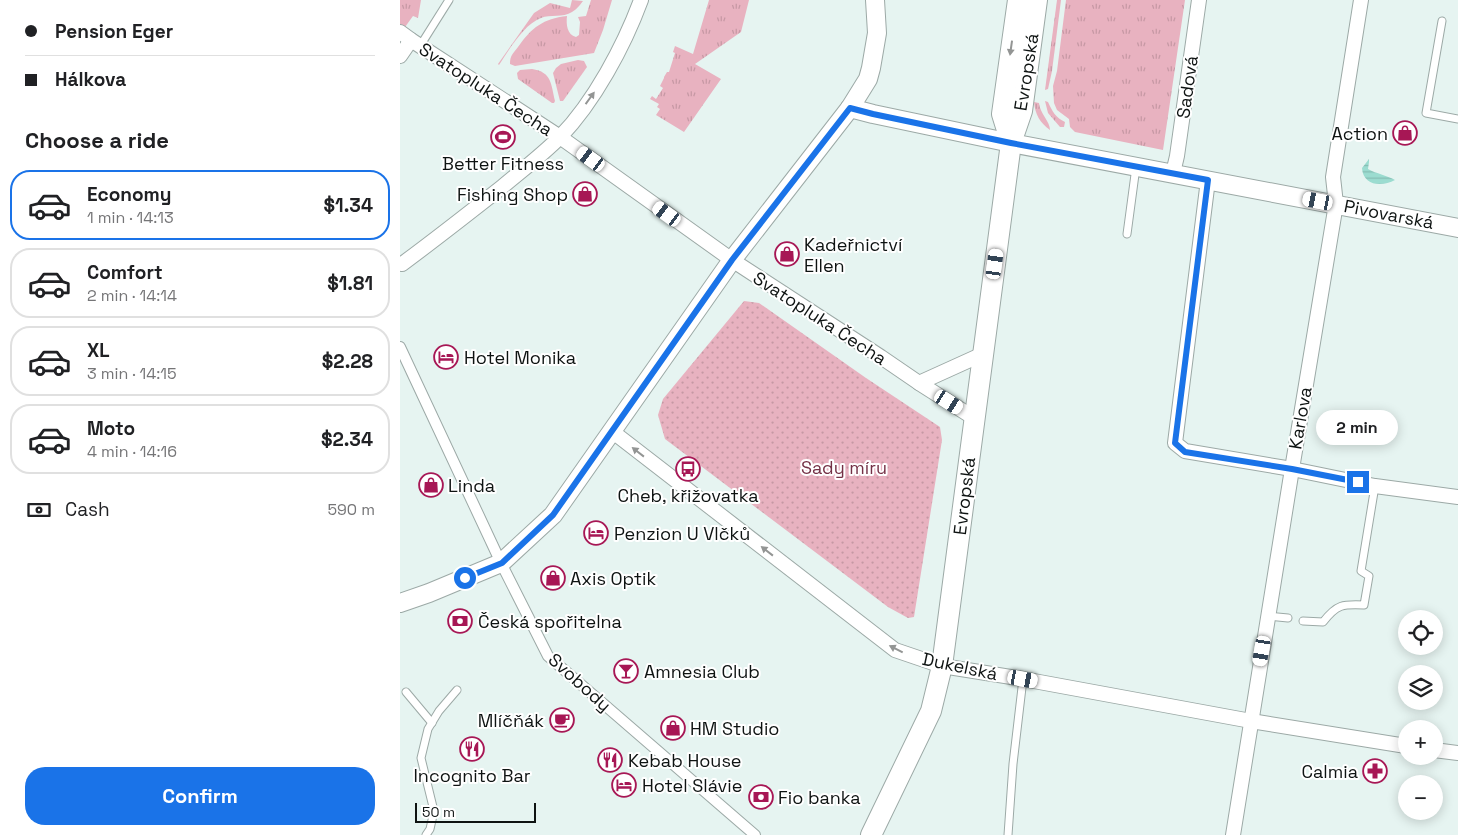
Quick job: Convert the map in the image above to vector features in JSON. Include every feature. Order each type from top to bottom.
[{"type":"main road","name":"Evropská","points":[[1011,143],[1002,114],[1018,0]]},
{"type":"main road","name":"Evropská","points":[[871,835],[931,711],[942,666],[1011,143],[1022,111],[1037,0]]},
{"type":"street","points":[[401,265],[527,166],[560,137],[592,96],[633,21],[641,0]]},
{"type":"street","points":[[400,603],[502,563],[553,515],[732,260],[850,108],[868,79],[871,68],[877,33],[875,0]]},
{"type":"street","name":"Sadová","points":[[1173,173],[1200,0]]},
{"type":"street","name":"Karlova","points":[[1233,835],[1336,204],[1333,177],[1361,0]]},
{"type":"street","points":[[400,56],[410,39]]},
{"type":"street","name":"Svatopluka Čecha","points":[[410,39],[560,137],[732,260],[881,357],[919,384],[974,418]]},
{"type":"street","name":"Pivovarská","points":[[850,108],[1011,143],[1458,228]]},
{"type":"street","points":[[1208,180],[1175,443],[1185,452],[1292,469],[1375,486],[1458,497]]},
{"type":"street","name":"Svobody","points":[[400,347],[548,656],[755,835]]},
{"type":"street","points":[[919,384],[983,354]]},
{"type":"street","name":"Dukelská","points":[[612,432],[895,650],[942,666],[1251,721],[1398,745]]},
{"type":"street","points":[[1443,751],[1458,753]]},
{"type":"lane","points":[[410,39],[449,0]]},
{"type":"lane","points":[[1442,21],[1426,113],[1458,119]]},
{"type":"lane","points":[[1127,234],[1136,166]]},
{"type":"lane","points":[[1303,621],[1323,622],[1331,612],[1344,604],[1364,605],[1369,576],[1361,571],[1375,486]]},
{"type":"lane","points":[[1268,616],[1288,618]]},
{"type":"lane","points":[[1008,835],[1013,764],[1023,679]]},
{"type":"lane","points":[[426,835],[430,829],[434,811],[420,758],[428,729],[439,711],[457,690]]},
{"type":"lane","points":[[406,692],[432,723]]},
{"type":"green space","points":[[400,0],[421,0],[418,18],[413,16],[400,34]]},
{"type":"green space","points":[[572,0],[583,1],[575,10],[568,14],[545,17],[535,21],[523,32],[498,64],[534,13],[550,3],[570,8]]},
{"type":"green space","points":[[591,0],[612,0],[594,53],[515,66],[510,64],[512,55],[533,29],[551,19],[567,16],[569,32],[576,37],[579,35],[580,22],[578,17],[586,16]]},
{"type":"green space","points":[[709,0],[749,0],[741,32],[695,64],[721,79],[684,132],[656,115],[660,109],[657,107],[659,104],[650,99],[652,96],[656,99],[663,88],[660,86],[667,72],[669,72],[675,53],[673,52],[675,46],[693,54]]},
{"type":"green space","points":[[1057,0],[1061,0],[1052,71],[1048,89],[1045,90]]},
{"type":"green space","points":[[1066,0],[1185,0],[1163,150],[1075,132],[1070,127],[1069,119],[1057,110],[1054,103],[1053,86],[1057,71]]},
{"type":"green space","points":[[578,60],[584,61],[587,67],[563,101],[560,101],[553,73],[561,64]]},
{"type":"green space","points":[[532,69],[543,73],[550,80],[554,103],[518,79],[517,73],[520,70]]},
{"type":"green space","points":[[1045,101],[1048,102],[1057,116],[1065,122],[1064,127],[1060,127],[1048,113]]},
{"type":"green space","points":[[1034,102],[1039,103],[1050,130],[1039,118]]},
{"type":"green space","name":"Sady míru","points":[[744,301],[759,303],[940,427],[942,440],[914,617],[908,618],[888,607],[665,439],[658,415],[663,399]]},
{"type":"shaded area","points":[[1369,159],[1368,169],[1395,180],[1384,184],[1369,182],[1363,174],[1362,168]]},
{"type":"place","name":"Action","points":[[1405,133]]},
{"type":"place","name":"Better Fitness","points":[[503,137]]},
{"type":"place","name":"Fishing Shop","points":[[585,194]]},
{"type":"place","name":"Kadeřnictví Ellen","points":[[787,254]]},
{"type":"place","name":"Hotel Monika","points":[[446,357]]},
{"type":"place","name":"Cheb, křižovatka","points":[[688,469]]},
{"type":"place","name":"Linda","points":[[431,485]]},
{"type":"place","name":"Penzion U Vlčků","points":[[596,533]]},
{"type":"place","name":"Axis Optik","points":[[553,578]]},
{"type":"place","name":"Česká spořitelna","points":[[460,621]]},
{"type":"place","name":"Amnesia Club","points":[[626,671]]},
{"type":"place","name":"Mlíčňák","points":[[562,720]]},
{"type":"place","name":"HM Studio","points":[[673,728]]},
{"type":"place","name":"Incognito Bar","points":[[472,749]]},
{"type":"place","name":"Kebab House","points":[[610,760]]},
{"type":"place","name":"Calmia","points":[[1375,771]]},
{"type":"place","name":"Hotel Slávie","points":[[624,785]]},
{"type":"place","name":"Fio banka","points":[[761,797]]},
{"type":"route","points":[[465,578],[502,563],[553,515],[732,260],[850,108],[1011,143],[1208,180],[1175,443],[1185,452],[1292,469],[1358,482]]}]
